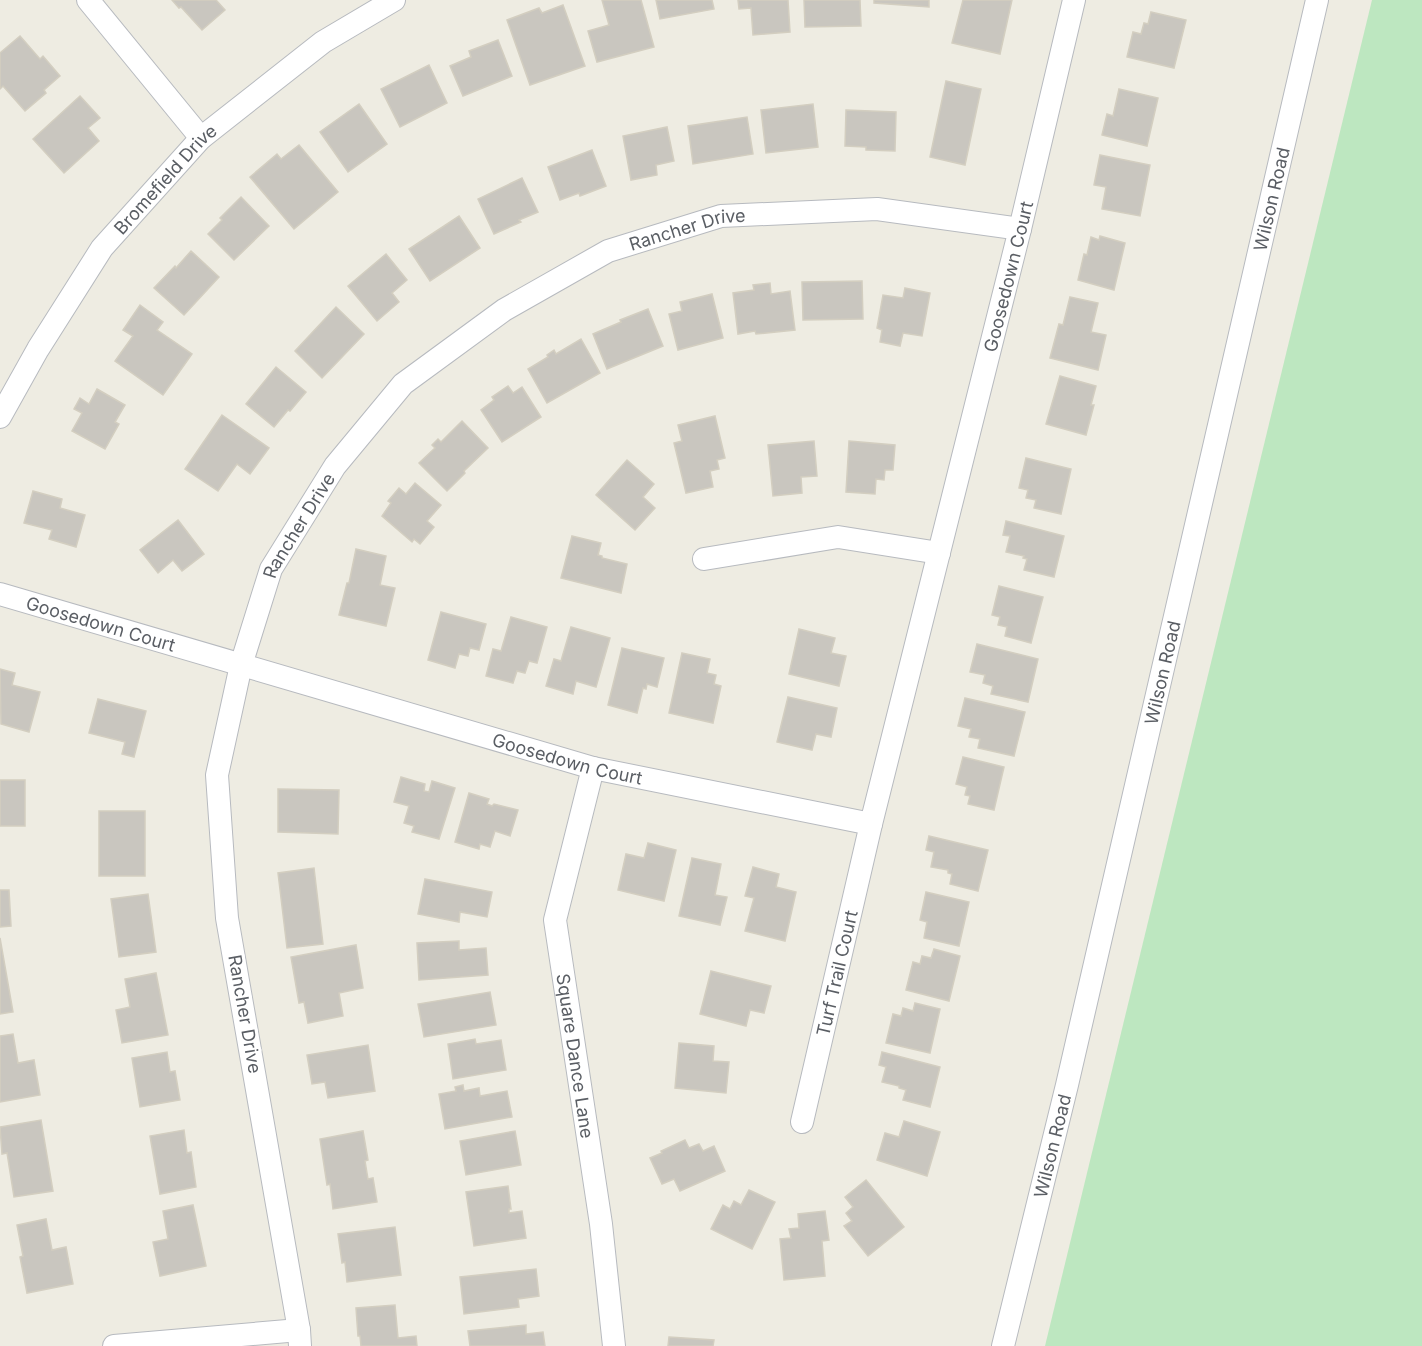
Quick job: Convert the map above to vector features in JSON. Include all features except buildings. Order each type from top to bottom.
[{"type":"street","points":[[88,0],[201,138]]},
{"type":"street","name":"Bromefield Drive","points":[[0,417],[38,349],[102,248],[201,138],[323,42],[394,0]]},
{"type":"street","name":"Goosedown Court","points":[[0,594],[592,768],[871,824],[1020,229],[1074,0]]},
{"type":"street","name":"Wilson Road","points":[[1003,1346],[1070,1073],[1317,0]]},
{"type":"street","name":"Rancher Drive","points":[[300,1338],[227,918],[217,775],[241,665],[271,569],[335,466],[403,384],[504,310],[608,251],[721,216],[877,209],[1020,229]]},
{"type":"street","points":[[704,560],[838,537],[939,553]]},
{"type":"street","name":"Square Dance Lane","points":[[592,768],[555,920],[601,1224],[614,1346]]},
{"type":"street","name":"Turf Trail Court","points":[[802,1122],[871,824]]},
{"type":"street","points":[[114,1346],[300,1338]]},
{"type":"green space","points":[[1372,0],[1422,0],[1422,1346],[1045,1346]]}]
